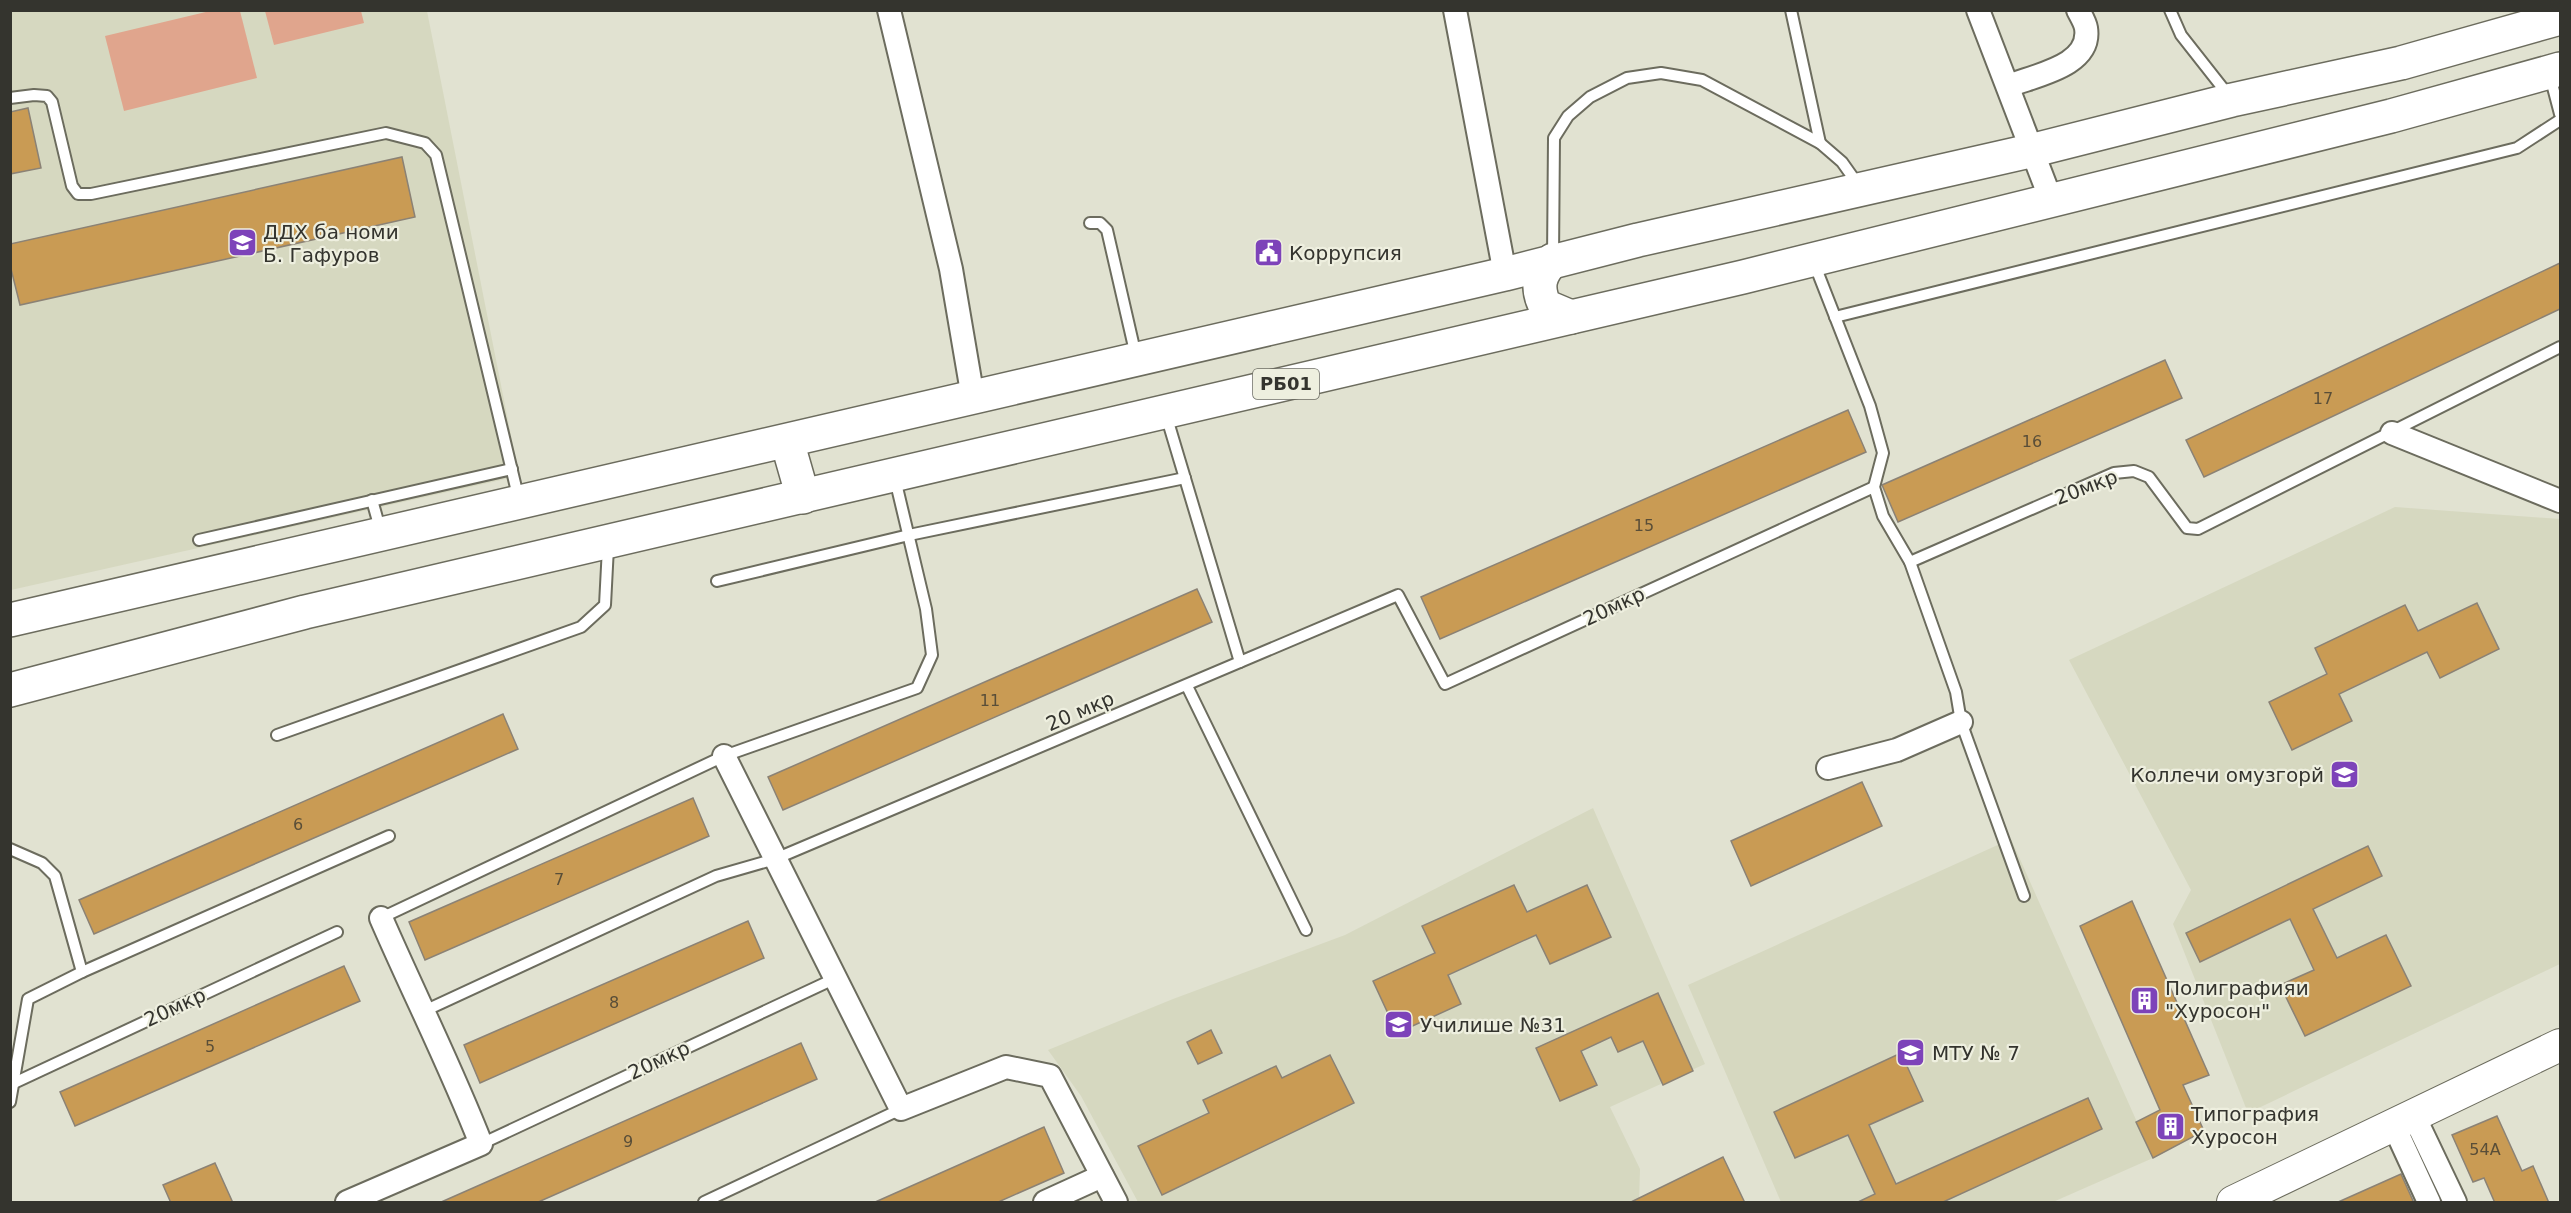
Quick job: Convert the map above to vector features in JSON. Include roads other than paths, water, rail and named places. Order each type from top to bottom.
[{"type":"highway","points":[[10,620],[2034,150],[2232,100],[2401,63],[2560,18]]},
{"type":"highway","name":"РБ01","points":[[10,690],[305,612],[1813,260],[2391,116],[2555,71]]},
{"type":"highway","points":[[1553,260],[1539,279],[1539,294],[1545,306],[1570,317]]},
{"type":"highway","points":[[1505,274],[1521,283],[1527,291],[1530,303],[1527,317],[1516,330]]},
{"type":"highway","points":[[787,441],[802,497]]},
{"type":"main road","points":[[2233,1203],[2560,1045]]},
{"type":"street","points":[[889,10],[951,268],[973,398]]},
{"type":"street","points":[[1455,10],[1505,274]]},
{"type":"street","points":[[1978,10],[2034,150],[2051,200]]},
{"type":"street","points":[[2008,86],[2073,61],[2084,50],[2086,27],[2078,10]]},
{"type":"street","points":[[2392,432],[2560,501]]},
{"type":"street","points":[[1828,768],[1897,750],[1961,722]]},
{"type":"street","points":[[724,756],[901,1109],[1006,1067],[1050,1076],[1116,1203]]},
{"type":"street","points":[[381,918],[422,1011],[461,1090],[482,1143]]},
{"type":"street","points":[[2404,1121],[2429,1203]]},
{"type":"street","points":[[2404,1121],[2455,1203]]},
{"type":"street","name":"20мкр","points":[[347,1203],[482,1143]]},
{"type":"street","points":[[1045,1203],[1102,1176]]},
{"type":"lane","points":[[1791,10],[1820,143]]},
{"type":"lane","points":[[2170,10],[2181,35],[2232,100]]},
{"type":"lane","points":[[2555,71],[2560,114]]},
{"type":"lane","points":[[1553,260],[1554,138],[1568,116],[1590,97],[1627,78],[1661,73],[1702,80],[1820,143],[1842,162],[1861,189]]},
{"type":"lane","points":[[10,98],[34,94],[47,96],[52,102],[72,186],[78,194],[91,194],[386,133],[425,143],[436,155],[520,503]]},
{"type":"lane","points":[[1835,317],[2517,148],[2560,120]]},
{"type":"lane","points":[[1090,223],[1100,223],[1107,230],[1136,360]]},
{"type":"lane","points":[[1813,260],[1870,406],[1883,453],[1874,487],[1882,516],[1910,562],[1956,692],[1961,722],[2024,896]]},
{"type":"lane","name":"20мкр","points":[[1910,562],[2114,473],[2134,471],[2150,477],[2187,528],[2198,529],[2560,347]]},
{"type":"lane","points":[[1165,412],[1240,662]]},
{"type":"lane","points":[[199,540],[512,469]]},
{"type":"lane","points":[[381,918],[724,756],[917,688],[932,655],[926,609],[894,474]]},
{"type":"lane","points":[[717,581],[909,536],[1185,478]]},
{"type":"lane","name":"20мкр","points":[[1398,595],[1445,684],[1874,487]]},
{"type":"lane","points":[[372,500],[382,535]]},
{"type":"lane","points":[[277,735],[581,627],[605,605],[608,542]]},
{"type":"lane","name":"20 мкр","points":[[775,859],[1398,595]]},
{"type":"lane","points":[[1187,686],[1306,930]]},
{"type":"lane","points":[[10,1102],[28,999],[82,972],[389,836]]},
{"type":"lane","points":[[10,849],[42,863],[55,876],[82,972]]},
{"type":"lane","points":[[422,1011],[716,876],[775,859]]},
{"type":"lane","name":"20мкр","points":[[14,1083],[337,932]]},
{"type":"lane","name":"20мкр","points":[[482,1143],[836,977]]},
{"type":"lane","points":[[704,1203],[901,1109]]},
{"type":"place","name":"ДДХ ба номи Б. Гафуров","points":[[242,243]]},
{"type":"place","name":"Коррупсия","points":[[1268,253]]},
{"type":"place","name":"Коллечи омузгорй","points":[[2345,775]]},
{"type":"place","name":"Полиграфияи \"Хуросон\"","points":[[2144,1000]]},
{"type":"place","name":"Училише №31","points":[[1399,1025]]},
{"type":"place","name":"МТУ № 7","points":[[1911,1053]]},
{"type":"place","name":"Типография Хуросон","points":[[2170,1126]]}]
